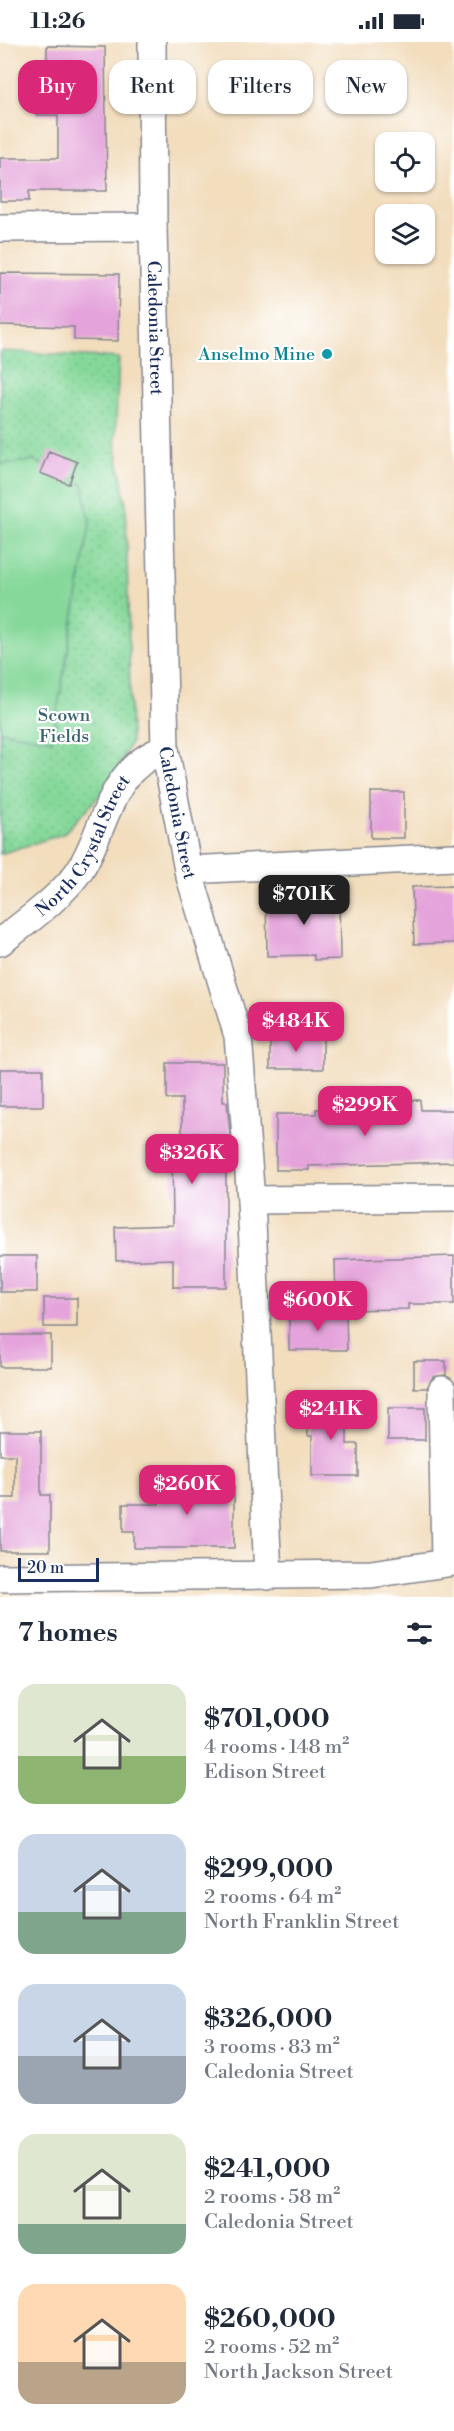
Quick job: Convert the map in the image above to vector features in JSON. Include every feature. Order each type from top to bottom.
[{"type":"street","name":"Caledonia Street","points":[[152,42],[153,227],[165,749],[188,870],[238,1036],[251,1200],[268,1576]]},
{"type":"street","points":[[0,228],[153,227]]},
{"type":"street","name":"North Crystal Street","points":[[0,942],[21,927],[80,869],[112,797],[132,768],[147,755],[165,749]]},
{"type":"street","points":[[188,870],[454,857]]},
{"type":"street","points":[[251,1200],[454,1198]]},
{"type":"street","points":[[0,1578],[371,1574],[449,1562],[442,1390]]},
{"type":"green space","name":"Scown Fields","points":[[0,351],[119,358],[115,441],[126,505],[131,742],[106,789],[63,834],[0,854]]},
{"type":"green space","points":[[35,461],[83,485],[90,524],[52,740],[0,731],[0,464]]},
{"type":"building","points":[[47,46],[105,47],[107,191],[29,191],[29,201],[0,201],[0,158],[58,158],[58,115],[36,114],[97,114],[97,60],[47,60]]},
{"type":"building","points":[[0,273],[119,274],[118,341],[74,340],[74,327],[0,325]]},
{"type":"building","points":[[49,451],[77,462],[69,484],[40,473]]},
{"type":"building","points":[[371,792],[404,792],[404,838],[371,838]]},
{"type":"building","points":[[454,886],[454,943],[414,944],[412,887]]},
{"type":"building","points":[[339,895],[340,959],[314,960],[314,955],[267,956],[266,896]]},
{"type":"building","points":[[270,1036],[323,1036],[323,1069],[270,1069]]},
{"type":"building","points":[[167,1063],[223,1063],[223,1102],[227,1102],[230,1134],[230,1137],[226,1137],[226,1287],[173,1287],[173,1259],[116,1261],[115,1227],[173,1225],[172,1142],[182,1142],[182,1099],[167,1099]]},
{"type":"building","points":[[0,1069],[43,1069],[43,1106],[0,1106]]},
{"type":"building","points":[[420,1100],[421,1110],[454,1110],[454,1162],[309,1166],[309,1170],[276,1170],[276,1114],[316,1114],[316,1109],[384,1109],[384,1101]]},
{"type":"building","points":[[0,1256],[37,1256],[37,1292],[0,1292]]},
{"type":"building","points":[[454,1256],[454,1304],[408,1304],[408,1309],[336,1310],[335,1260]]},
{"type":"building","points":[[44,1298],[77,1298],[77,1327],[44,1327]]},
{"type":"building","points":[[346,1314],[347,1350],[289,1350],[289,1315]]},
{"type":"building","points":[[0,1335],[51,1335],[51,1367],[0,1367]]},
{"type":"building","points":[[414,1361],[446,1361],[446,1375],[433,1377],[427,1388],[414,1388]]},
{"type":"building","points":[[308,1403],[347,1403],[347,1444],[358,1444],[358,1476],[312,1476],[312,1436],[308,1436]]},
{"type":"building","points":[[388,1408],[425,1408],[425,1440],[388,1440]]},
{"type":"building","points":[[0,1431],[41,1431],[41,1495],[50,1495],[50,1551],[0,1551],[0,1498],[15,1498],[15,1455],[0,1455]]},
{"type":"building","points":[[194,1469],[234,1469],[234,1548],[134,1548],[134,1532],[123,1532],[123,1504],[159,1504],[159,1494],[194,1494]]},
{"type":"place","name":"Anselmo Mine","points":[[327,354]]}]
